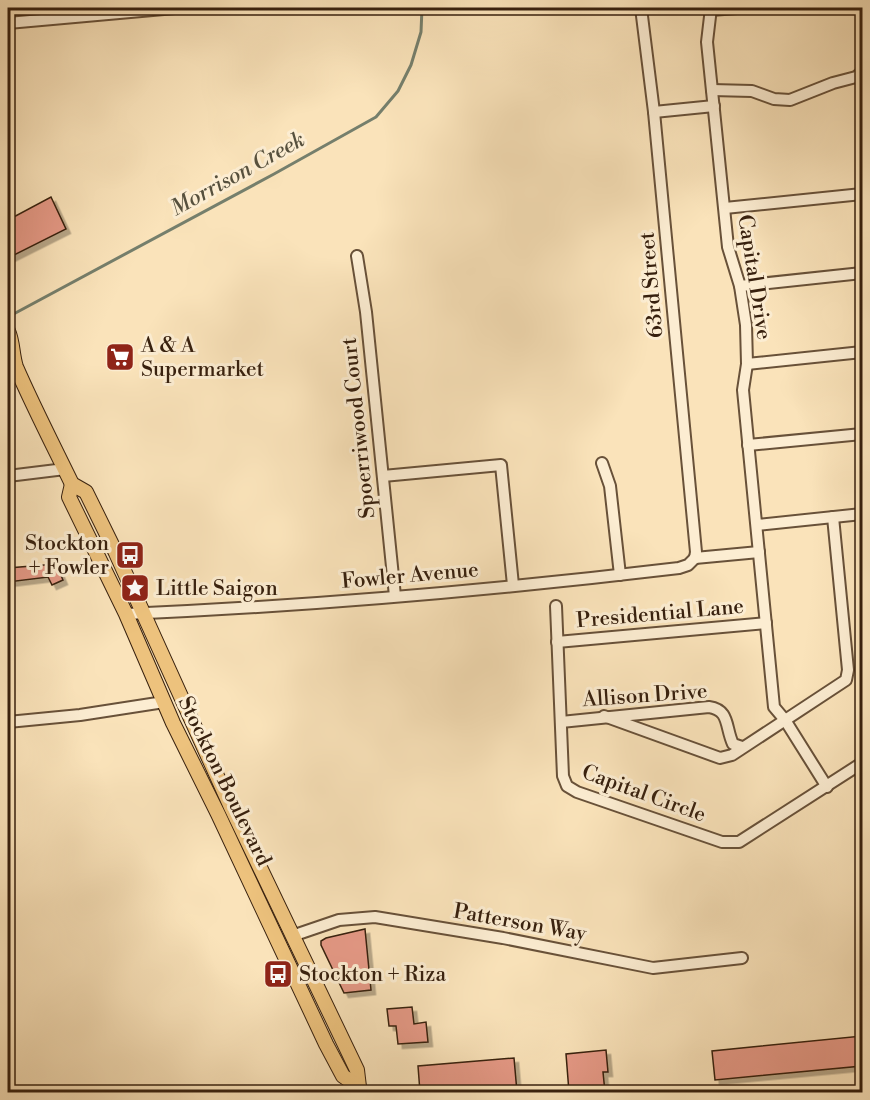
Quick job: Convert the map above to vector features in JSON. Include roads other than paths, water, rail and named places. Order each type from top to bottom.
[{"type":"main road","name":"Stockton Boulevard","points":[[9,335],[11,359],[72,484],[86,492],[145,614],[231,807],[357,1070],[361,1090]]},
{"type":"main road","name":"Stockton Boulevard","points":[[72,484],[69,497],[126,614],[164,702],[343,1076],[361,1090]]},
{"type":"main road","points":[[164,702],[180,693]]},
{"type":"main road","points":[[241,862],[254,868],[281,927],[292,936]]},
{"type":"street","points":[[8,23],[175,8]]},
{"type":"street","name":"63rd Street","points":[[641,8],[654,112],[695,558]]},
{"type":"street","points":[[711,9],[738,8]]},
{"type":"street","name":"Capital Drive","points":[[711,9],[707,42],[729,255],[740,286],[746,325],[747,364],[743,390],[774,707],[785,720],[827,787]]},
{"type":"street","points":[[712,90],[752,91],[774,99],[790,100],[832,83],[856,77],[862,72]]},
{"type":"street","points":[[654,112],[714,106]]},
{"type":"street","points":[[724,208],[862,194]]},
{"type":"street","name":"Spoerriwood Court","points":[[357,255],[366,312],[395,596]]},
{"type":"street","points":[[740,286],[862,273]]},
{"type":"street","points":[[747,364],[862,352]]},
{"type":"street","points":[[748,445],[862,434]]},
{"type":"street","points":[[602,463],[610,486],[620,575]]},
{"type":"street","points":[[383,476],[501,465],[513,585]]},
{"type":"street","points":[[8,476],[64,469]]},
{"type":"street","points":[[757,525],[862,514]]},
{"type":"street","points":[[604,716],[720,758],[732,755],[846,680],[848,670],[832,517]]},
{"type":"street","points":[[695,558],[759,552]]},
{"type":"street","name":"Fowler Avenue","points":[[126,614],[306,605],[620,575],[679,568],[695,558]]},
{"type":"street","name":"Capital Circle","points":[[556,606],[563,776],[567,786],[577,792],[722,842],[739,842],[862,763]]},
{"type":"street","name":"Presidential Lane","points":[[556,642],[766,623]]},
{"type":"street","points":[[8,722],[80,715],[164,702]]},
{"type":"street","name":"Allison Drive","points":[[561,722],[604,716],[718,708],[725,716],[728,735],[733,744],[742,747]]},
{"type":"street","name":"Patterson Way","points":[[292,936],[339,920],[375,917],[503,938],[652,968],[742,958]]},
{"type":"waterway","name":"Morrison Creek","points":[[8,317],[376,117],[398,91],[411,65],[421,32],[422,8]]},
{"type":"place","name":"A & A Supermarket","points":[[120,357]]},
{"type":"place","name":"Stockton + Fowler","points":[[130,555]]},
{"type":"place","name":"Little Saigon","points":[[135,588]]},
{"type":"place","name":"Stockton + Riza","points":[[278,974]]}]
